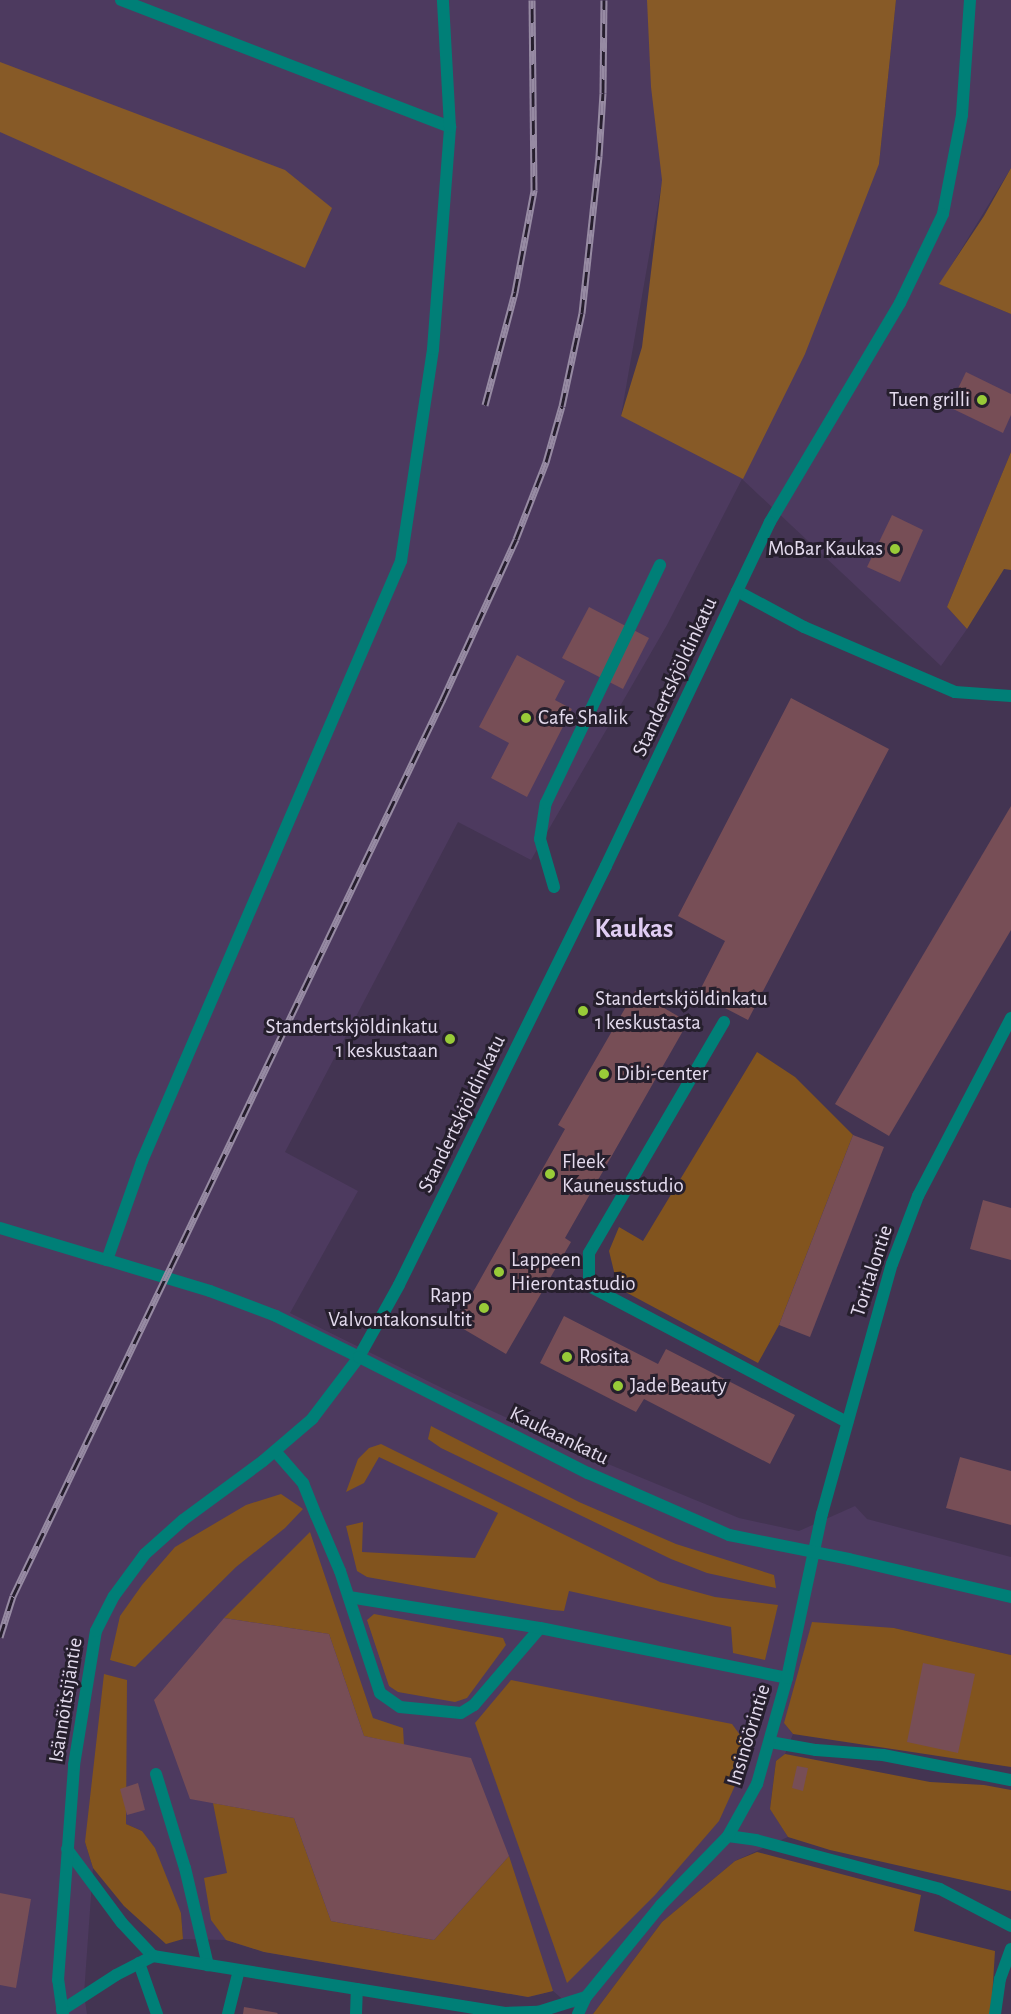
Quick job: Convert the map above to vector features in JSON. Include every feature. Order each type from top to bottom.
[{"type":"street","points":[[121,0],[450,127]]},
{"type":"street","points":[[107,1260],[142,1161],[401,561],[433,349],[450,127],[443,0]]},
{"type":"street","name":"Standertskjöldinkatu","points":[[359,1357],[399,1286],[792,482],[900,303],[943,214],[962,116],[970,0]]},
{"type":"street","points":[[554,886],[540,839],[546,803],[660,565]]},
{"type":"street","points":[[737,591],[804,627],[955,692],[1011,696]]},
{"type":"street","name":"Toritalontie","points":[[814,1552],[847,1422],[892,1264],[918,1196],[1011,1018]]},
{"type":"street","points":[[724,1022],[589,1253],[589,1286],[847,1422]]},
{"type":"street","name":"Kaukaankatu","points":[[0,1228],[210,1291],[276,1316],[588,1473],[729,1535],[1011,1597]]},
{"type":"street","name":"Isännöitsijäntie","points":[[63,2012],[58,1980],[74,1765],[96,1631],[114,1596],[145,1554],[312,1419],[359,1357]]},
{"type":"street","points":[[275,1451],[303,1483],[349,1598],[380,1693],[400,1707],[461,1713],[474,1705],[540,1628]]},
{"type":"street","name":"Insinöörintie","points":[[578,2014],[586,1997],[661,1905],[728,1836],[758,1784],[787,1678],[814,1552]]},
{"type":"street","points":[[349,1598],[540,1628],[787,1678]]},
{"type":"street","points":[[770,1742],[816,1750],[883,1755],[1011,1780]]},
{"type":"street","points":[[156,1774],[185,1868],[208,1965]]},
{"type":"street","points":[[728,1836],[756,1840],[939,1889],[1011,1926]]},
{"type":"street","points":[[67,1849],[122,1923],[153,1956],[513,2013],[538,2012],[586,1997]]},
{"type":"street","points":[[995,2014],[1000,1979],[1011,1949]]},
{"type":"street","points":[[63,2012],[153,1956]]},
{"type":"street","points":[[139,1964],[158,2014]]},
{"type":"street","points":[[228,2014],[239,1970]]},
{"type":"street","points":[[357,1989],[357,2014]]},
{"type":"shaded area","points":[[0,0],[660,0],[663,176],[621,416],[879,164],[896,0],[1011,0],[1011,168],[940,284],[1011,314],[1011,452],[947,607],[967,629],[941,666],[742,479],[667,625],[531,860],[458,822],[285,1152],[358,1191],[290,1313],[442,1388],[596,1459],[739,1518],[799,1531],[855,1506],[867,1519],[1011,1557],[1011,1655],[894,1628],[784,1723],[793,1734],[785,1754],[776,1761],[770,1808],[788,1837],[735,1861],[662,1922],[593,2014],[580,2014],[553,1991],[528,1997],[264,1952],[226,1940],[183,1939],[181,1913],[142,1831],[126,1824],[124,1772],[85,1842],[93,1868],[84,1994],[87,2014],[0,2014]]},
{"type":"shaded area","points":[[647,0],[896,0],[879,164],[805,354],[743,479],[621,416],[642,347],[662,180],[651,87]]},
{"type":"shaded area","points":[[0,62],[285,170],[332,208],[305,268],[0,132]]},
{"type":"shaded area","points":[[1011,168],[1011,314],[939,284],[984,216]]},
{"type":"shaded area","points":[[1011,452],[1011,570],[1004,569],[967,629],[947,607]]},
{"type":"shaded area","points":[[757,1052],[795,1077],[853,1135],[779,1325],[758,1363],[618,1288],[609,1251],[619,1227],[643,1241]]},
{"type":"shaded area","points":[[431,1426],[579,1502],[676,1544],[774,1575],[776,1588],[707,1573],[671,1559],[441,1448],[428,1439]]},
{"type":"shaded area","points":[[381,1444],[660,1582],[715,1597],[778,1605],[765,1660],[733,1653],[731,1627],[569,1591],[564,1611],[367,1577],[357,1571],[346,1526],[363,1522],[362,1552],[475,1558],[498,1513],[379,1457],[364,1483],[346,1492],[358,1459],[369,1448]]},
{"type":"shaded area","points":[[281,1494],[303,1509],[285,1528],[236,1567],[135,1667],[110,1660],[120,1616],[142,1585],[175,1547],[246,1505]]},
{"type":"shaded area","points":[[310,1532],[373,1718],[403,1728],[404,1745],[364,1736],[329,1634],[224,1618]]},
{"type":"shaded area","points":[[374,1614],[503,1638],[506,1645],[467,1698],[455,1702],[398,1692],[389,1686],[367,1620]]},
{"type":"shaded area","points":[[812,1622],[894,1628],[1011,1655],[1011,1767],[793,1734],[784,1723]]},
{"type":"shaded area","points":[[104,1674],[127,1680],[126,1824],[142,1831],[155,1848],[181,1913],[183,1939],[166,1944],[124,1906],[93,1868],[85,1842]]},
{"type":"shaded area","points":[[511,1680],[732,1724],[751,1750],[719,1821],[655,1895],[567,1983],[475,1723]]},
{"type":"shaded area","points":[[785,1754],[930,1782],[984,1785],[1011,1790],[1011,1891],[830,1850],[788,1837],[770,1809],[776,1761]]},
{"type":"shaded area","points":[[213,1803],[294,1818],[331,1921],[434,1940],[509,1856],[553,1991],[528,1997],[264,1952],[226,1940],[211,1920],[204,1878],[227,1873]]},
{"type":"shaded area","points":[[757,1852],[921,1895],[914,1931],[995,1951],[991,2014],[593,2014],[662,1922],[735,1861]]},
{"type":"building","name":"Tuen grilli","points":[[966,372],[1011,394],[1011,415],[1003,433],[949,407]]},
{"type":"building","name":"MoBar Kaukas","points":[[892,515],[923,530],[900,582],[867,567]]},
{"type":"building","points":[[589,607],[649,638],[623,689],[562,658]]},
{"type":"building","name":"Cafe Shalik","points":[[517,655],[565,681],[555,700],[572,709],[527,797],[491,778],[509,743],[479,727]]},
{"type":"building","points":[[791,698],[889,749],[748,1020],[698,994],[725,941],[678,916]]},
{"type":"building","points":[[1011,806],[1011,930],[889,1136],[835,1104]]},
{"type":"building","points":[[635,991],[688,1022],[565,1238],[571,1242],[506,1354],[455,1324],[565,1129],[558,1125]]},
{"type":"building","points":[[853,1135],[884,1147],[810,1337],[779,1325]]},
{"type":"building","points":[[983,1200],[1011,1208],[1011,1260],[970,1249]]},
{"type":"building","points":[[564,1316],[658,1364],[666,1349],[795,1415],[770,1464],[644,1399],[636,1412],[540,1363]]},
{"type":"building","points":[[960,1457],[1011,1471],[1011,1525],[946,1508]]},
{"type":"building","points":[[224,1618],[329,1634],[364,1736],[471,1758],[509,1856],[434,1940],[331,1921],[294,1818],[190,1799],[154,1700]]},
{"type":"building","points":[[923,1663],[975,1674],[958,1753],[907,1742]]},
{"type":"building","points":[[797,1766],[808,1768],[803,1791],[792,1788]]},
{"type":"building","points":[[138,1783],[145,1810],[127,1815],[120,1789]]},
{"type":"building","points":[[0,1893],[31,1899],[16,1988],[0,1985]]},
{"type":"building","points":[[244,2007],[278,2013],[243,2014]]},
{"type":"railway","points":[[485,405],[515,292],[534,190],[532,0]]},
{"type":"railway","points":[[0,1637],[13,1596],[442,701],[516,539],[546,462],[562,406],[582,313],[599,156],[603,93],[604,0]]},
{"type":"place","name":"Tuen grilli","points":[[982,400]]},
{"type":"place","name":"MoBar Kaukas","points":[[895,549]]},
{"type":"place","name":"Cafe Shalik","points":[[526,718]]},
{"type":"place","name":"Standertskjöldinkatu 1 keskustasta","points":[[583,1011]]},
{"type":"place","name":"Standertskjöldinkatu 1 keskustaan","points":[[450,1039]]},
{"type":"place","name":"Dibi-center","points":[[604,1074]]},
{"type":"place","name":"Fleek Kauneusstudio","points":[[550,1174]]},
{"type":"place","name":"Lappeen Hierontastudio","points":[[499,1272]]},
{"type":"place","name":"Rapp Valvontakonsultit","points":[[484,1308]]},
{"type":"place","name":"Rosita","points":[[567,1357]]},
{"type":"place","name":"Jade Beauty","points":[[618,1386]]},
{"type":"district","name":"Kaukas","points":[[634,929]]}]
